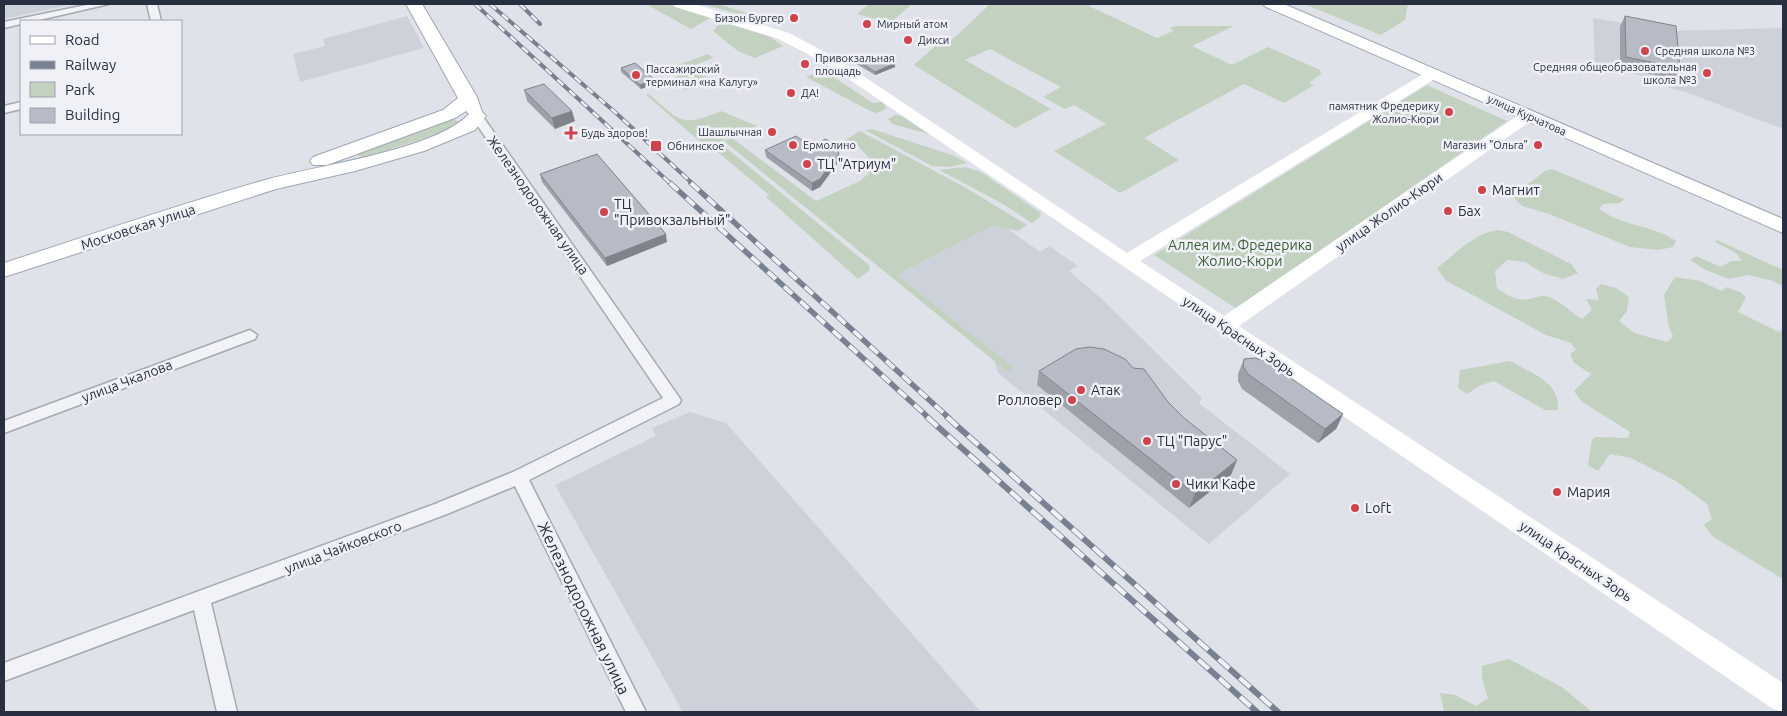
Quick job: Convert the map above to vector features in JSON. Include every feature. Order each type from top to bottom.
[{"type":"main road","name":"Железнодорожная улица","points":[[414,4],[477,116]]},
{"type":"main road","name":"улица Курчатова","points":[[1272,4],[1783,227]]},
{"type":"main road","name":"Московская улица","points":[[4,270],[272,184],[354,148],[449,114],[462,105],[468,97]]},
{"type":"main road","points":[[449,114],[469,112],[477,116]]},
{"type":"main road","name":"Московская улица","points":[[272,184],[316,176],[370,161],[462,131],[473,124],[477,116]]},
{"type":"main road","points":[[354,148],[350,154],[352,159],[359,162],[370,161]]},
{"type":"street","points":[[27,20],[104,4]]},
{"type":"street","points":[[152,4],[156,20]]},
{"type":"street","name":"улица Красных Зорь","points":[[680,4],[784,36],[834,62],[1783,699]]},
{"type":"street","points":[[4,25],[20,21]]},
{"type":"street","points":[[1127,260],[1433,74]]},
{"type":"street","points":[[4,110],[20,105]]},
{"type":"street","name":"улица Жолио-Кюри","points":[[1225,326],[1529,115]]},
{"type":"street","name":"Железнодорожная улица","points":[[477,116],[673,400]]},
{"type":"street","points":[[462,131],[487,132]]},
{"type":"street","name":"улица Чкалова","points":[[4,427],[250,335]]},
{"type":"street","name":"улица Чайковского","points":[[4,672],[201,600],[440,509],[519,476],[673,400]]},
{"type":"street","name":"Железнодорожная улица","points":[[519,476],[636,712]]},
{"type":"street","points":[[201,600],[227,712]]},
{"type":"shaded area","points":[[4,4],[73,4],[4,19]]},
{"type":"shaded area","points":[[407,16],[424,48],[300,82],[293,54],[325,46],[323,39]]},
{"type":"shaded area","name":"Средняя общеобразовательная школа №3","points":[[1593,18],[1672,31],[1781,28],[1783,30],[1783,129],[1683,91],[1668,88],[1667,81],[1595,66]]},
{"type":"shaded area","points":[[992,226],[1008,229],[1040,252],[1049,246],[1078,266],[1069,271],[1103,300],[1202,398],[1199,403],[1290,474],[1209,544],[998,373],[992,351],[897,275]]},
{"type":"shaded area","points":[[690,412],[726,423],[981,712],[683,712],[555,485],[656,436],[652,428]]},
{"type":"green space","points":[[646,4],[667,4],[712,17],[691,29]]},
{"type":"green space","points":[[702,4],[717,4],[775,21],[763,21]]},
{"type":"green space","points":[[869,4],[912,4],[890,23],[857,14]]},
{"type":"green space","points":[[990,4],[1093,4],[1089,6],[1157,38],[1173,31],[1170,28],[1175,26],[1234,26],[1192,46],[1232,65],[1268,47],[1320,70],[1321,74],[1309,83],[1314,85],[1284,103],[1244,84],[1144,138],[1179,160],[1120,193],[1054,151],[1106,124],[1074,105],[1065,109],[1043,97],[1061,87],[990,49],[965,60],[1051,109],[1015,128],[914,65],[944,38],[952,40]]},
{"type":"green space","points":[[1304,4],[1408,4],[1405,20],[1381,35]]},
{"type":"green space","points":[[729,24],[769,36],[783,46],[755,58],[738,51],[713,31],[718,25]]},
{"type":"green space","points":[[708,54],[713,58],[671,74],[666,75],[654,67],[667,69]]},
{"type":"green space","points":[[696,69],[711,80],[685,90],[672,82],[678,75]]},
{"type":"green space","points":[[823,70],[873,103],[882,102],[887,108],[877,113],[870,111],[806,77]]},
{"type":"green space","name":"Аллея им. Фредерика Жолио-Кюри","points":[[1427,85],[1507,121],[1237,309],[1154,255]]},
{"type":"green space","points":[[649,94],[681,119],[697,119],[721,111],[757,126],[719,142],[870,266],[869,271],[858,279],[766,197],[769,195],[714,149],[710,150],[646,95]]},
{"type":"green space","points":[[895,115],[902,116],[929,134],[892,124],[888,119]]},
{"type":"green space","points":[[452,119],[461,122],[456,128],[367,157],[358,156],[358,153]]},
{"type":"green space","points":[[872,129],[955,156],[967,163],[949,167],[932,166],[865,130]]},
{"type":"green space","points":[[860,131],[968,189],[1027,225],[1018,231],[992,226],[897,275],[1013,367],[1008,372],[724,141],[732,138],[816,201],[860,181],[869,173],[871,160],[859,147],[850,142],[843,145],[840,143]]},
{"type":"green space","points":[[965,167],[981,172],[1041,213],[1040,217],[1032,223],[1003,204],[939,170]]},
{"type":"green space","points":[[1552,169],[1624,199],[1620,203],[1603,204],[1599,209],[1618,219],[1667,236],[1676,241],[1673,247],[1658,250],[1630,247],[1549,214],[1522,206],[1512,196],[1545,171]]},
{"type":"green space","points":[[1498,230],[1508,232],[1571,264],[1578,273],[1563,279],[1543,273],[1525,262],[1507,260],[1495,271],[1497,288],[1516,299],[1525,300],[1543,296],[1550,298],[1582,319],[1592,310],[1586,299],[1599,300],[1596,289],[1601,284],[1616,288],[1629,297],[1627,311],[1619,321],[1634,333],[1667,342],[1673,336],[1669,327],[1664,295],[1675,277],[1700,281],[1722,291],[1727,287],[1742,293],[1746,298],[1738,312],[1779,332],[1783,329],[1783,579],[1712,536],[1704,525],[1712,519],[1707,504],[1676,481],[1631,458],[1610,454],[1598,471],[1588,465],[1592,440],[1595,437],[1628,438],[1630,432],[1581,401],[1574,391],[1591,374],[1574,363],[1570,354],[1576,350],[1571,343],[1546,335],[1445,280],[1437,268],[1481,235]]},
{"type":"green space","points":[[1717,240],[1783,270],[1783,286],[1770,280],[1748,275],[1729,279],[1706,270],[1690,260],[1696,256],[1721,267],[1731,261],[1742,261],[1736,253],[1715,242]]},
{"type":"green space","points":[[1510,361],[1549,385],[1557,400],[1558,410],[1545,410],[1494,381],[1481,385],[1467,394],[1458,388],[1460,370]]},
{"type":"green space","points":[[1509,659],[1562,687],[1592,712],[1444,712],[1440,693],[1455,695],[1476,706],[1488,698],[1482,679],[1482,666]]},
{"type":"building","points":[[1625,16],[1676,26],[1680,68],[1626,57]]},
{"type":"building","points":[[875,57],[895,63],[875,72],[855,59]]},
{"type":"building","name":"Пассажирский терминал «на Калугу»","points":[[635,63],[655,80],[640,85],[621,68]]},
{"type":"building","points":[[544,84],[572,111],[552,118],[524,90]]},
{"type":"building","name":"ТЦ \"Атриум\"","points":[[796,136],[811,146],[826,139],[835,146],[839,153],[820,179],[812,183],[765,150]]},
{"type":"building","name":"ТЦ \"Привокзальный\"","points":[[597,154],[666,234],[605,258],[540,174]]},
{"type":"building","name":"ТЦ \"Парус\"","points":[[1089,347],[1104,349],[1125,359],[1133,368],[1144,369],[1168,402],[1184,418],[1237,460],[1195,494],[1039,371],[1076,349]]},
{"type":"building","points":[[1255,358],[1266,361],[1343,414],[1325,429],[1248,374],[1243,366],[1244,359]]},
{"type":"railway","points":[[475,4],[671,184]]},
{"type":"railway","points":[[490,4],[616,113],[693,184]]},
{"type":"railway","points":[[520,4],[540,24]]},
{"type":"railway","points":[[670,183],[929,418]]},
{"type":"railway","points":[[691,183],[949,418]]},
{"type":"railway","points":[[927,417],[1257,712]]},
{"type":"railway","points":[[947,417],[1278,712]]},
{"type":"place","name":"Бизон Бургер","points":[[794,18]]},
{"type":"place","name":"Мирный атом","points":[[867,24]]},
{"type":"place","name":"Дикси","points":[[908,40]]},
{"type":"place","name":"Средняя школа №3","points":[[1645,51]]},
{"type":"place","name":"Привокзальная площадь","points":[[805,64]]},
{"type":"place","name":"Средняя общеобразовательная школа №3","points":[[1707,73]]},
{"type":"place","name":"Пассажирский терминал «на Калугу»","points":[[636,75]]},
{"type":"place","name":"ДА!","points":[[791,93]]},
{"type":"place","name":"памятник Фредерику Жолио-Кюри","points":[[1449,112]]},
{"type":"place","name":"Шашлычная","points":[[772,132]]},
{"type":"place","name":"Будь здоров!","points":[[571,133]]},
{"type":"place","name":"Ермолино","points":[[793,145]]},
{"type":"place","name":"Магазин \"Ольга\"","points":[[1538,145]]},
{"type":"place","name":"Обнинское","points":[[656,146]]},
{"type":"place","name":"ТЦ \"Атриум\"","points":[[807,164]]},
{"type":"place","name":"Магнит","points":[[1482,190]]},
{"type":"place","name":"Бах","points":[[1448,211]]},
{"type":"place","name":"ТЦ \"Привокзальный\"","points":[[604,212]]},
{"type":"place","name":"Атак","points":[[1081,390]]},
{"type":"place","name":"Ролловер","points":[[1072,400]]},
{"type":"place","name":"ТЦ \"Парус\"","points":[[1147,441]]},
{"type":"place","name":"Чики Кафе","points":[[1176,484]]},
{"type":"place","name":"Мария","points":[[1557,492]]},
{"type":"place","name":"Loft","points":[[1355,508]]}]
